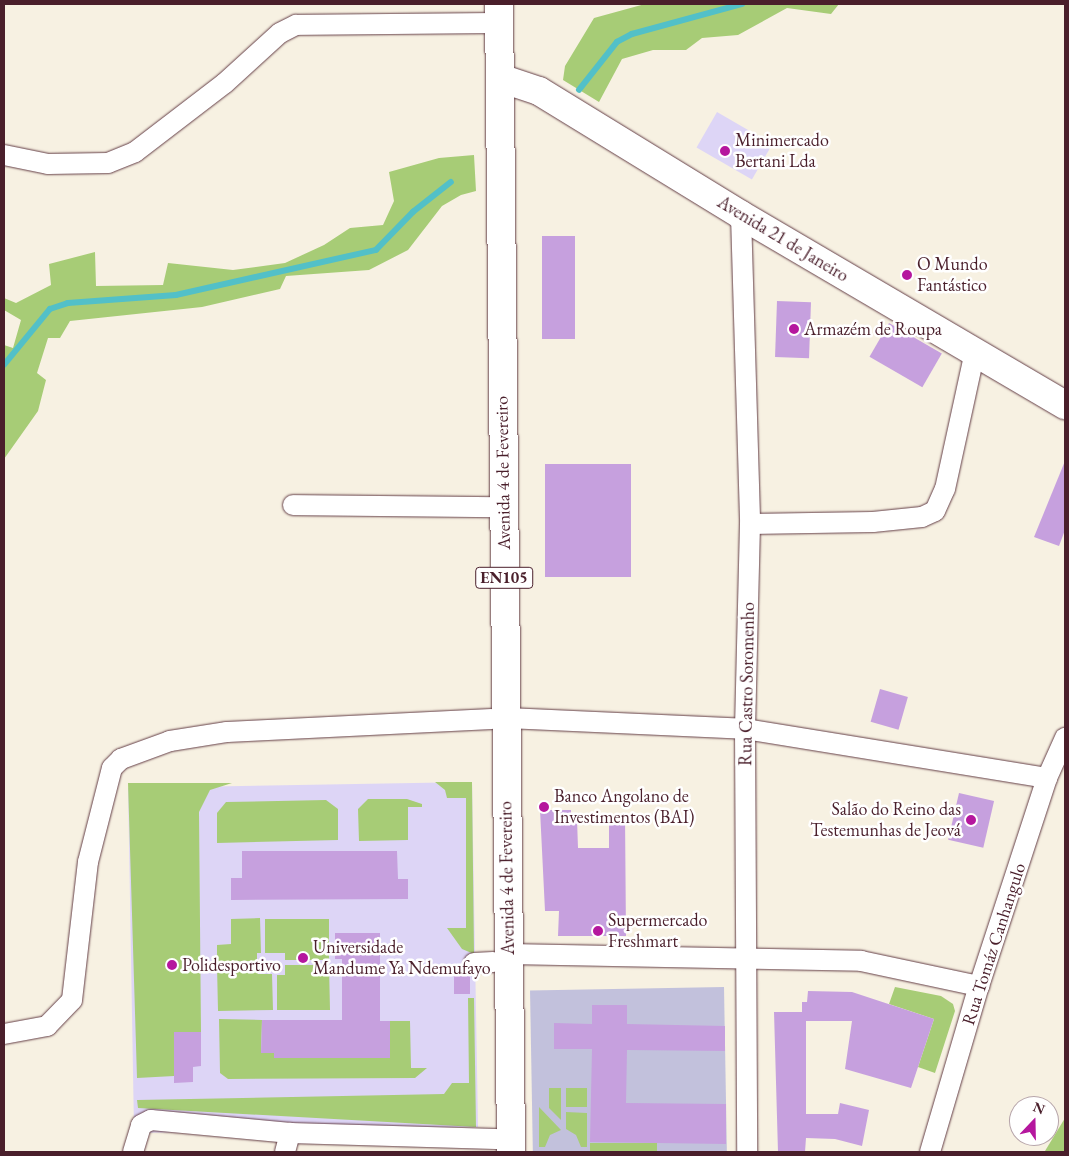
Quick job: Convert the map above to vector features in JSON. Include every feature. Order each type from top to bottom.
[{"type":"main road","name":"Avenida 4 de Fevereiro","points":[[490,10],[500,78],[499,719],[492,960],[501,1148]]},
{"type":"main road","name":"Avenida 4 de Fevereiro","points":[[490,10],[490,506],[499,719]]},
{"type":"main road","name":"Avenida 21 de Janeiro","points":[[500,78],[539,91],[741,215],[1065,405]]},
{"type":"street","points":[[4,155],[48,164],[108,162],[135,152],[225,83],[280,33],[296,25],[490,10]]},
{"type":"street","name":"Rua Castro Soromenho","points":[[741,215],[750,524],[745,728],[748,957],[747,1152]]},
{"type":"street","points":[[750,524],[873,522],[922,517],[935,511],[945,489],[975,351]]},
{"type":"street","points":[[293,505],[490,506]]},
{"type":"street","points":[[4,1034],[47,1026],[72,1000],[88,862],[112,768],[121,759],[170,741],[227,732],[499,719],[745,728],[1047,778]]},
{"type":"street","name":"Rua Tomáz Canhangulo","points":[[930,1152],[979,986],[1047,778],[1065,738]]},
{"type":"street","points":[[492,960],[748,957],[860,961],[979,986]]},
{"type":"street","points":[[133,1152],[141,1125],[151,1120],[288,1143],[501,1148]]},
{"type":"shaded area","name":"Minimercado Bertani Lda","points":[[717,112],[772,144],[752,180],[696,148]]},
{"type":"shaded area","name":"Universidade Mandume Ya Ndemufayo","points":[[472,782],[478,1127],[134,1133],[128,788]]},
{"type":"shaded area","points":[[724,987],[727,1152],[533,1152],[530,990]]},
{"type":"green space","points":[[645,4],[839,4],[831,14],[787,8],[738,35],[702,38],[686,50],[653,50],[622,59],[599,102],[563,80],[565,66],[594,18]]},
{"type":"green space","points":[[474,155],[476,191],[461,195],[442,206],[408,250],[369,270],[286,276],[280,289],[202,307],[70,321],[60,338],[48,338],[37,373],[46,380],[38,411],[4,459],[4,345],[13,348],[21,320],[4,310],[4,298],[16,303],[51,285],[49,264],[95,252],[96,286],[163,285],[168,263],[233,270],[285,263],[324,245],[350,228],[383,225],[394,201],[389,172],[439,158]]},
{"type":"green space","points":[[435,782],[472,782],[474,954],[462,949],[447,928],[466,928],[466,798],[447,798],[445,790]]},
{"type":"green space","points":[[128,783],[232,783],[210,790],[199,812],[201,1032],[174,1032],[174,1076],[137,1078]]},
{"type":"green space","points":[[368,799],[407,799],[422,804],[422,807],[408,807],[408,840],[359,841],[358,809]]},
{"type":"green space","points":[[326,800],[338,809],[338,840],[217,843],[217,813],[226,802]]},
{"type":"green space","points":[[260,918],[261,953],[257,953],[257,961],[217,962],[217,945],[231,944],[231,919]]},
{"type":"green space","points":[[265,919],[329,919],[329,960],[285,960],[285,953],[265,953]]},
{"type":"green space","points":[[285,965],[329,965],[330,1010],[277,1010],[277,975],[285,975]]},
{"type":"green space","points":[[217,966],[258,966],[258,974],[272,974],[273,1010],[218,1011]]},
{"type":"green space","points":[[895,987],[941,996],[953,1004],[955,1011],[935,1073],[918,1067],[934,1019],[889,1004]]},
{"type":"green space","points":[[468,998],[474,998],[476,1127],[138,1108],[137,1100],[444,1094],[452,1083],[469,1083]]},
{"type":"green space","points":[[219,1019],[262,1020],[261,1053],[274,1053],[275,1058],[390,1058],[390,1021],[410,1021],[411,1068],[427,1068],[415,1078],[228,1079],[220,1073]]},
{"type":"green space","points":[[549,1088],[561,1088],[561,1120],[549,1108]]},
{"type":"green space","points":[[566,1088],[587,1088],[587,1107],[566,1107]]},
{"type":"green space","points":[[539,1107],[561,1130],[550,1135],[545,1147],[539,1147]]},
{"type":"green space","points":[[566,1112],[587,1113],[587,1147],[581,1147],[576,1135],[566,1129]]},
{"type":"green space","points":[[1065,1118],[1065,1152],[1045,1151],[1048,1146],[1059,1146],[1059,1128]]},
{"type":"green space","points":[[590,1143],[657,1143],[657,1152],[590,1152]]},
{"type":"building","points":[[542,236],[575,236],[575,339],[542,339]]},
{"type":"building","name":"Armazém de Roupa","points":[[777,301],[811,302],[809,358],[775,357]]},
{"type":"building","points":[[889,323],[942,353],[922,387],[870,357]]},
{"type":"building","points":[[1065,461],[1065,530],[1059,546],[1034,537]]},
{"type":"building","points":[[545,464],[631,464],[631,577],[545,577]]},
{"type":"building","points":[[880,689],[908,697],[899,730],[871,722]]},
{"type":"building","name":"Salão do Reino das Testemunhas de Jeová","points":[[959,793],[994,801],[983,848],[948,840]]},
{"type":"building","points":[[540,810],[571,810],[571,819],[577,819],[578,848],[609,848],[609,815],[625,815],[626,936],[558,936],[559,911],[545,911]]},
{"type":"building","points":[[242,851],[397,851],[398,879],[408,879],[408,899],[231,900],[231,878],[242,878]]},
{"type":"building","points":[[335,933],[380,933],[380,1021],[390,1021],[390,1058],[274,1058],[274,1053],[261,1053],[262,1020],[342,1020],[342,959],[335,959]]},
{"type":"building","points":[[454,975],[470,975],[470,994],[454,994]]},
{"type":"building","points":[[808,991],[852,992],[934,1019],[911,1088],[845,1069],[852,1021],[806,1021],[806,1114],[838,1114],[840,1103],[869,1110],[862,1146],[835,1139],[806,1138],[805,1152],[778,1152],[774,1012],[802,1012],[802,1002],[807,1002]]},
{"type":"building","points":[[592,1005],[627,1005],[627,1024],[725,1026],[725,1051],[627,1050],[626,1103],[726,1104],[726,1144],[590,1142],[592,1049],[554,1049],[554,1023],[592,1024]]},
{"type":"building","points":[[174,1032],[201,1032],[201,1066],[193,1067],[193,1082],[174,1083]]},
{"type":"waterway","points":[[579,90],[617,42],[632,34],[742,4]]},
{"type":"waterway","points":[[4,365],[50,309],[68,303],[176,295],[376,250],[413,212],[451,182]]},
{"type":"place","name":"Minimercado Bertani Lda","points":[[725,151]]},
{"type":"place","name":"O Mundo Fantástico","points":[[907,275]]},
{"type":"place","name":"Armazém de Roupa","points":[[794,329]]},
{"type":"place","name":"Banco Angolano de Investimentos (BAI)","points":[[544,807]]},
{"type":"place","name":"Salão do Reino das Testemunhas de Jeová","points":[[971,820]]},
{"type":"place","name":"Supermercado Freshmart","points":[[598,931]]},
{"type":"place","name":"Universidade Mandume Ya Ndemufayo","points":[[303,958]]},
{"type":"place","name":"Polidesportivo","points":[[172,965]]}]
